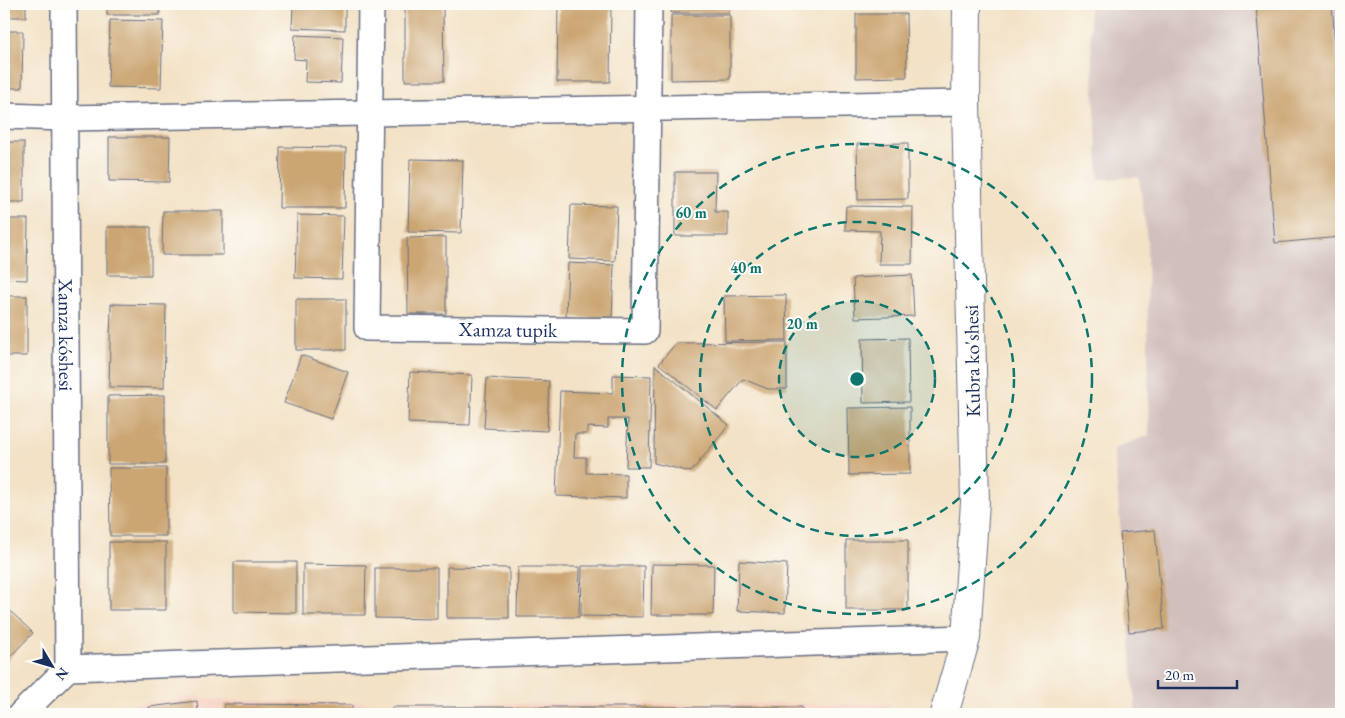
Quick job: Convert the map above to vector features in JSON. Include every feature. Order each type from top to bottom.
[{"type":"main road","name":"Kubra ko'shesi","points":[[944,714],[966,638],[975,502],[966,103],[967,4]]},
{"type":"street","name":"Xamza kóshesi","points":[[64,4],[68,668]]},
{"type":"street","name":"Xamza tupik","points":[[370,4],[367,328],[645,331],[650,4]]},
{"type":"street","points":[[4,116],[65,118],[966,103]]},
{"type":"street","points":[[21,714],[68,668],[966,638]]},
{"type":"shaded area","points":[[1089,4],[1341,4],[1341,706],[1323,714],[1136,714],[1114,449],[1149,435],[1147,239],[1139,177],[1099,179]]},
{"type":"shaded area","points":[[197,696],[214,700],[379,703],[890,704],[885,714],[61,714]]},
{"type":"building","points":[[4,4],[26,4],[26,17],[4,17]]},
{"type":"building","points":[[107,4],[159,4],[160,15],[107,15]]},
{"type":"building","points":[[293,4],[345,4],[345,30],[292,28]]},
{"type":"building","points":[[443,4],[444,81],[405,81],[405,5]]},
{"type":"building","points":[[558,4],[611,4],[610,82],[557,82]]},
{"type":"building","points":[[671,4],[729,4],[729,13],[671,13]]},
{"type":"building","points":[[1256,4],[1332,4],[1341,121],[1341,237],[1275,243]]},
{"type":"building","points":[[856,14],[906,14],[907,77],[856,78]]},
{"type":"building","points":[[671,15],[730,15],[730,79],[671,80]]},
{"type":"building","points":[[110,20],[163,21],[161,88],[108,87]]},
{"type":"building","points":[[4,31],[23,31],[22,88],[4,88]]},
{"type":"building","points":[[295,35],[343,37],[341,83],[305,82],[306,60],[294,59]]},
{"type":"building","points":[[109,137],[170,137],[169,182],[109,181]]},
{"type":"building","points":[[4,142],[24,142],[24,202],[4,202]]},
{"type":"building","points":[[908,143],[908,199],[858,200],[857,144]]},
{"type":"building","points":[[280,147],[346,148],[345,208],[279,208]]},
{"type":"building","points":[[410,159],[463,160],[461,233],[408,232]]},
{"type":"building","points":[[675,172],[716,172],[715,212],[728,212],[728,236],[675,236]]},
{"type":"building","points":[[571,205],[617,206],[615,261],[569,259]]},
{"type":"building","points":[[846,206],[913,207],[912,264],[879,264],[880,231],[845,230]]},
{"type":"building","points":[[163,211],[223,211],[223,255],[162,255]]},
{"type":"building","points":[[297,215],[344,216],[342,279],[295,278]]},
{"type":"building","points":[[4,219],[28,219],[27,280],[4,279]]},
{"type":"building","points":[[107,227],[151,227],[151,275],[107,275]]},
{"type":"building","points":[[446,237],[446,314],[408,314],[407,238]]},
{"type":"building","points":[[568,263],[614,265],[612,319],[566,317]]},
{"type":"building","points":[[912,275],[914,316],[855,318],[853,278]]},
{"type":"building","points":[[786,295],[787,340],[725,341],[724,296]]},
{"type":"building","points":[[4,296],[27,296],[27,356],[4,356]]},
{"type":"building","points":[[296,299],[346,299],[346,350],[296,350]]},
{"type":"building","points":[[111,304],[166,305],[164,388],[109,387]]},
{"type":"building","points":[[908,338],[909,402],[863,403],[862,339]]},
{"type":"building","points":[[787,342],[787,389],[768,389],[743,379],[717,410],[659,364],[676,343]]},
{"type":"building","points":[[301,355],[348,372],[331,419],[284,403]]},
{"type":"building","points":[[655,365],[729,425],[691,472],[654,463]]},
{"type":"building","points":[[410,372],[472,375],[470,425],[408,423]]},
{"type":"building","points":[[613,375],[651,376],[649,467],[626,467],[628,419],[608,419],[608,428],[587,427],[587,434],[575,434],[574,457],[586,457],[586,473],[626,474],[626,498],[556,496],[560,391],[613,393]]},
{"type":"building","points":[[487,378],[549,381],[547,431],[484,428]]},
{"type":"building","points":[[165,395],[165,464],[108,464],[108,396]]},
{"type":"building","points":[[910,407],[910,474],[849,475],[848,408]]},
{"type":"building","points":[[109,468],[166,468],[166,536],[110,536]]},
{"type":"building","points":[[1155,530],[1164,629],[1129,632],[1120,533]]},
{"type":"building","points":[[846,540],[908,540],[908,610],[846,610]]},
{"type":"building","points":[[109,542],[166,542],[166,610],[109,610]]},
{"type":"building","points":[[739,561],[787,564],[785,613],[737,611]]},
{"type":"building","points":[[234,562],[296,562],[296,613],[234,612]]},
{"type":"building","points":[[303,564],[366,565],[365,615],[303,615]]},
{"type":"building","points":[[652,564],[714,565],[713,615],[651,615]]},
{"type":"building","points":[[582,566],[644,566],[643,617],[581,616]]},
{"type":"building","points":[[447,567],[509,568],[509,618],[447,618]]},
{"type":"building","points":[[518,567],[580,567],[579,617],[517,617]]},
{"type":"building","points":[[375,568],[437,568],[437,619],[375,618]]},
{"type":"building","points":[[4,605],[33,633],[4,663]]},
{"type":"building","points":[[197,701],[198,714],[149,714],[149,707]]},
{"type":"building","points":[[224,704],[352,705],[352,714],[224,714]]},
{"type":"building","points":[[392,707],[802,707],[802,714],[392,714]]}]
